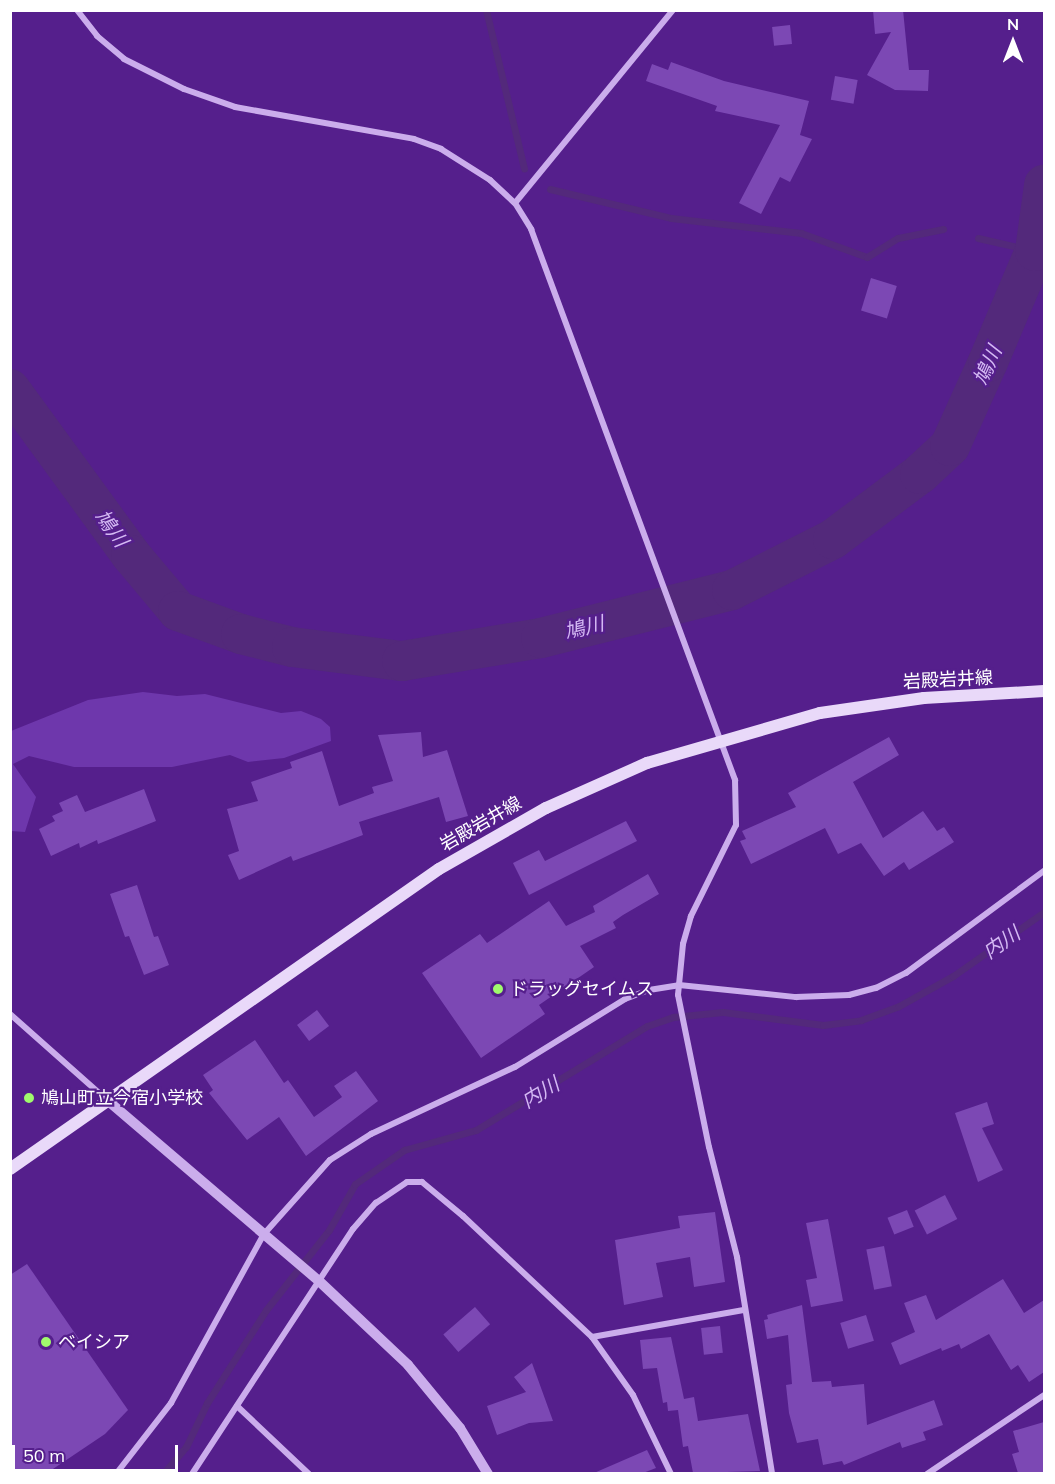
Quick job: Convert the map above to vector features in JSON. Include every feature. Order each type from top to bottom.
[{"type":"main road","name":"岩殿岩井線","points":[[10,1169],[439,869],[546,808],[647,763],[720,739],[871,704],[1044,691]]},
{"type":"street","points":[[77,10],[97,36],[124,59],[153,76],[235,107],[414,139],[464,161],[515,202],[544,260],[649,544],[685,650],[735,780],[736,825],[691,916],[683,944],[678,994],[709,1148],[737,1257],[772,1473]]},
{"type":"street","points":[[515,202],[673,10]]},
{"type":"street","points":[[116,1473],[171,1403],[264,1234],[330,1160],[371,1134],[515,1067],[625,999],[679,985],[796,997],[849,995],[876,988],[906,973],[1044,871]]},
{"type":"street","points":[[10,1014],[319,1281],[408,1365],[460,1428],[489,1473]]},
{"type":"street","points":[[192,1473],[353,1229],[376,1203],[407,1182],[422,1182],[516,1262],[592,1337],[633,1395],[671,1473]]},
{"type":"street","points":[[592,1337],[744,1310]]},
{"type":"street","points":[[927,1473],[1044,1395]]},
{"type":"street","points":[[237,1406],[309,1473]]},
{"type":"shaded area","points":[[143,692],[177,696],[205,694],[281,713],[301,711],[321,719],[330,727],[331,741],[284,758],[248,762],[230,755],[172,767],[74,767],[29,756],[13,764],[36,797],[25,832],[11,831],[11,731],[88,700]]},
{"type":"building","points":[[873,10],[903,10],[909,70],[929,70],[928,91],[895,90],[867,75],[891,32],[875,34]]},
{"type":"building","points":[[790,25],[792,44],[774,46],[772,27]]},
{"type":"building","points":[[671,62],[724,81],[809,101],[800,135],[812,139],[790,182],[780,177],[761,214],[739,203],[780,125],[715,111],[717,106],[646,81],[652,64],[668,70]]},
{"type":"building","points":[[835,76],[858,80],[853,104],[831,100]]},
{"type":"building","points":[[871,278],[897,286],[887,318],[861,311]]},
{"type":"building","points":[[421,732],[423,757],[447,750],[468,816],[446,822],[439,797],[359,822],[363,835],[293,861],[291,856],[239,880],[228,855],[239,851],[227,809],[258,801],[251,782],[292,768],[290,762],[322,751],[339,806],[374,793],[372,787],[393,781],[378,735]]},
{"type":"building","points":[[889,737],[899,755],[853,782],[883,838],[923,811],[937,831],[944,827],[954,842],[909,870],[904,862],[884,876],[861,843],[838,854],[825,828],[751,864],[740,841],[746,839],[742,831],[796,807],[788,793]]},
{"type":"building","points":[[144,789],[156,821],[98,844],[97,840],[80,848],[79,843],[51,856],[39,829],[55,821],[52,816],[63,811],[59,803],[77,795],[85,812]]},
{"type":"building","points":[[626,821],[637,841],[529,895],[513,863],[539,850],[545,861]]},
{"type":"building","name":"ドラッグセイムス","points":[[648,874],[659,894],[613,922],[616,928],[580,946],[594,967],[539,1005],[545,1014],[481,1058],[422,973],[480,934],[487,943],[549,901],[566,926],[595,912],[593,906]]},
{"type":"building","points":[[137,885],[154,937],[158,936],[169,965],[144,975],[129,936],[125,937],[110,894]]},
{"type":"building","points":[[317,1010],[329,1026],[309,1041],[297,1025]]},
{"type":"building","points":[[255,1040],[284,1083],[288,1080],[314,1117],[342,1097],[334,1086],[356,1071],[378,1101],[306,1156],[279,1117],[247,1140],[209,1093],[213,1090],[203,1075]]},
{"type":"building","points":[[987,1102],[994,1124],[982,1128],[1003,1170],[978,1182],[955,1113]]},
{"type":"building","points":[[945,1195],[957,1219],[927,1234],[915,1210]]},
{"type":"building","points":[[907,1210],[914,1227],[894,1235],[888,1218]]},
{"type":"building","points":[[715,1212],[725,1282],[694,1287],[690,1257],[656,1263],[663,1297],[624,1305],[615,1240],[680,1228],[678,1216]]},
{"type":"building","points":[[828,1219],[843,1301],[811,1307],[806,1280],[817,1278],[806,1223]]},
{"type":"building","points":[[884,1246],[892,1286],[874,1290],[866,1249]]},
{"type":"building","name":"ベイシア","points":[[27,1264],[128,1410],[105,1434],[47,1473],[10,1473],[10,1275]]},
{"type":"building","points":[[1003,1279],[1024,1313],[1044,1300],[1044,1372],[1029,1382],[1018,1365],[1011,1370],[989,1334],[961,1349],[959,1344],[942,1351],[941,1348],[900,1365],[891,1343],[915,1332],[904,1303],[926,1295],[936,1320]]},
{"type":"building","points":[[802,1305],[812,1382],[831,1381],[832,1387],[864,1384],[867,1425],[934,1400],[943,1425],[923,1432],[926,1440],[902,1448],[900,1442],[844,1465],[842,1461],[823,1465],[818,1439],[797,1443],[789,1413],[786,1385],[792,1384],[788,1335],[767,1339],[764,1320],[768,1319],[767,1315]]},
{"type":"building","points":[[475,1307],[490,1324],[458,1352],[443,1335]]},
{"type":"building","points":[[866,1315],[874,1341],[848,1349],[840,1323]]},
{"type":"building","points":[[720,1326],[723,1353],[704,1355],[701,1328]]},
{"type":"building","points":[[671,1337],[684,1399],[694,1397],[698,1421],[748,1414],[760,1471],[693,1473],[688,1446],[683,1447],[678,1410],[668,1411],[667,1402],[663,1403],[657,1368],[643,1369],[640,1340]]},
{"type":"building","points":[[532,1363],[553,1421],[529,1423],[497,1435],[487,1406],[526,1392],[514,1377]]},
{"type":"building","points":[[1044,1422],[1044,1473],[1018,1473],[1012,1454],[1019,1452],[1013,1431]]},
{"type":"building","points":[[647,1450],[656,1468],[643,1473],[594,1473]]},
{"type":"waterway","points":[[486,10],[524,168]]},
{"type":"waterway","name":"鳩川","points":[[10,389],[131,555],[178,611],[241,634],[292,647],[402,661],[541,638],[732,590],[833,539],[920,474],[950,446],[988,362],[1035,251],[1044,185]]},
{"type":"waterway","points":[[550,189],[671,218],[801,233],[867,257],[898,238],[943,229]]},
{"type":"waterway","points":[[978,238],[1035,251]]},
{"type":"waterway","name":"内川","points":[[163,1474],[186,1447],[207,1403],[266,1310],[329,1230],[355,1184],[404,1150],[476,1130],[647,1026],[673,1017],[723,1012],[823,1025],[861,1020],[899,1006],[953,976],[1044,912]]},
{"type":"place","name":"ドラッグセイムス","points":[[498,989]]},
{"type":"place","name":"鳩山町立今宿小学校","points":[[29,1098]]},
{"type":"place","name":"ベイシア","points":[[46,1342]]}]
